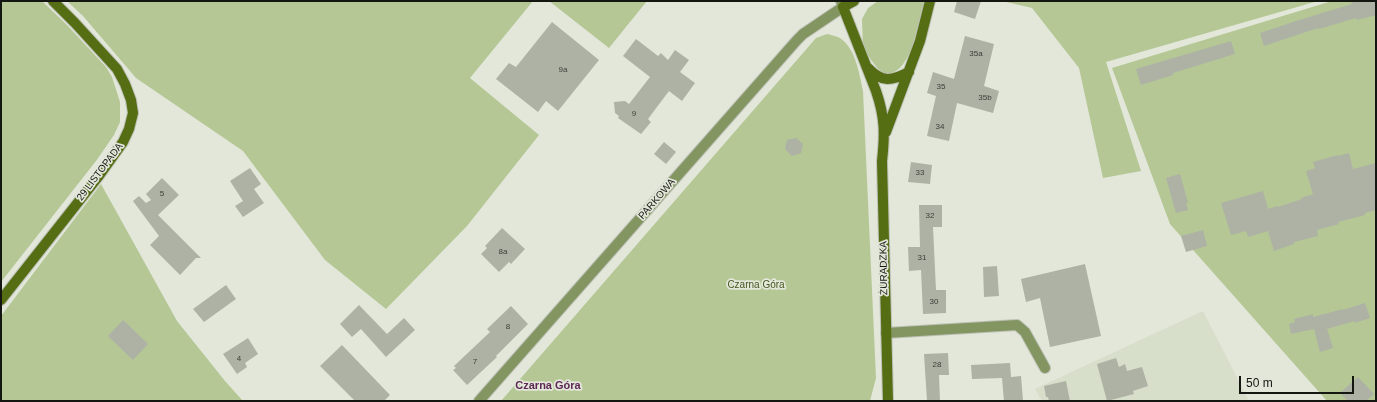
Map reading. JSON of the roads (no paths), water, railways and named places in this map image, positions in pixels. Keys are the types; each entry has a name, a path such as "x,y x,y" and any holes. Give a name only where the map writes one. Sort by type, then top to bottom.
{"street":[{"name":"29 LISTOPADA","path":"1,300 98,177 123,142 129,129 133,113 131,100 117,69 53,1"},
{"path":"854,1 842,4 881,104 885,136"},
{"path":"885,136 920,41 929,3"},
{"name":"PARKOWA","path":"480,401 797,40 842,4"},
{"path":"867,66 873,73 886,80 898,78 909,72"},
{"name":"ŻURADZKA","path":"885,136 882,161 888,401"},
{"path":"886,333 1017,325 1025,332 1045,368"}],"district":[{"name":"Czarna Góra","path":"548,386"}]}
